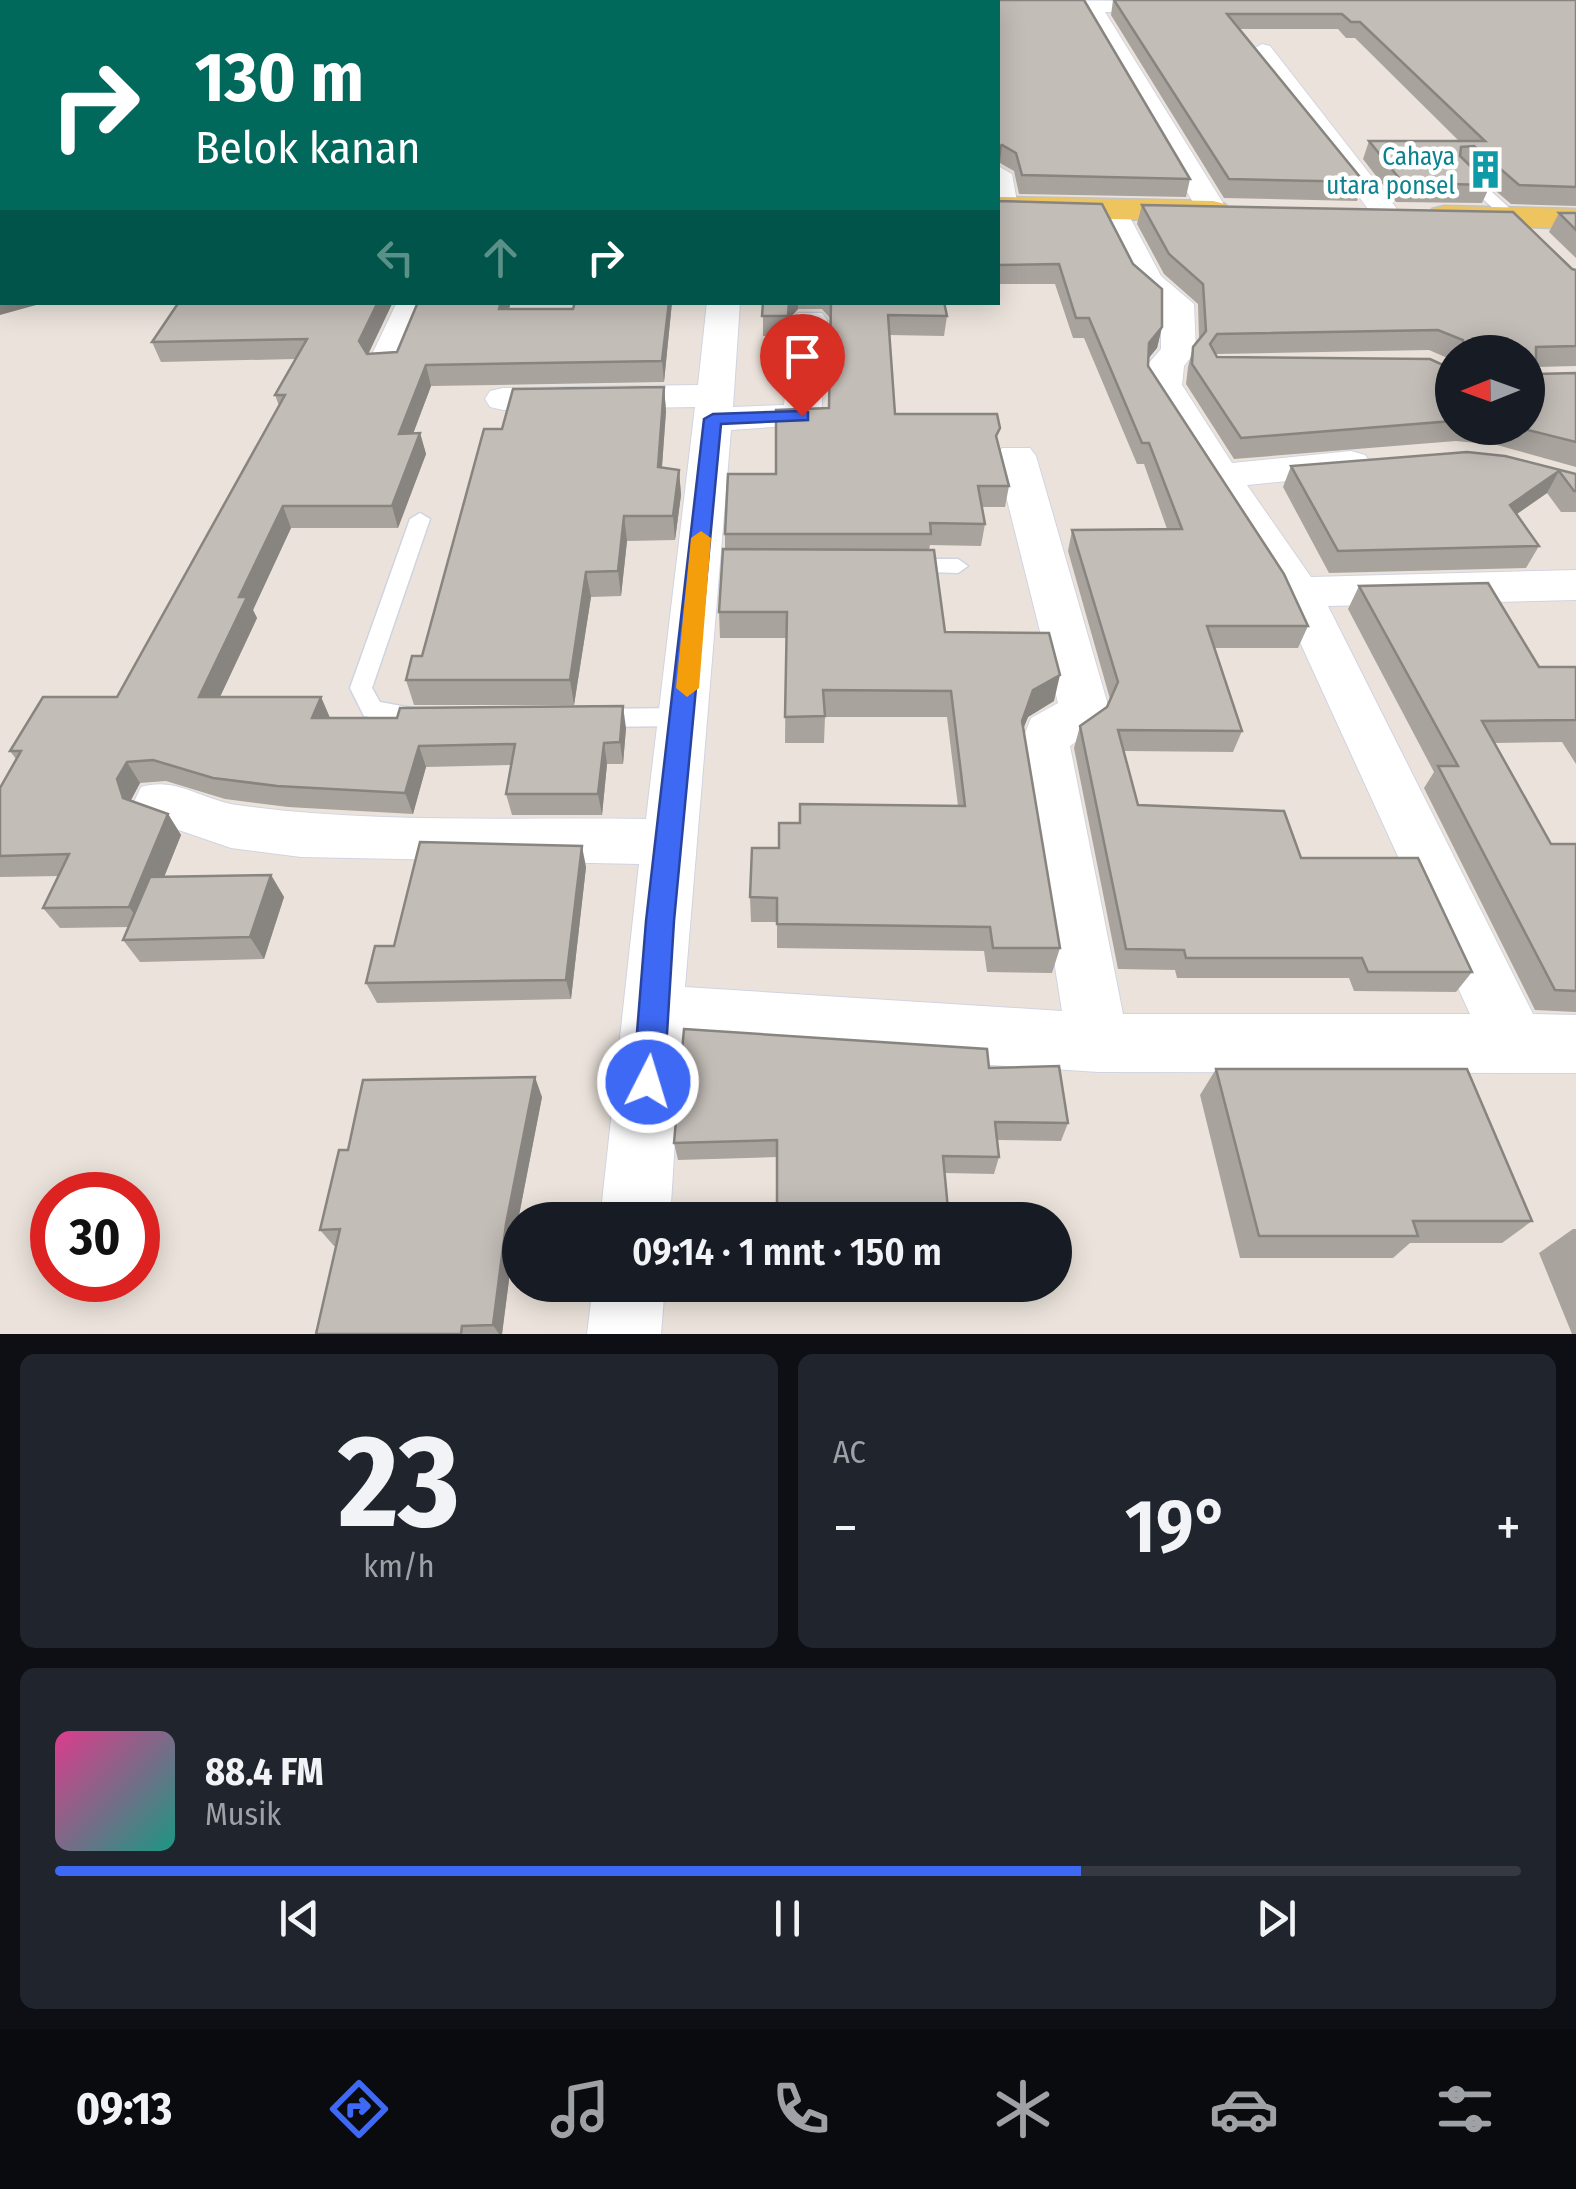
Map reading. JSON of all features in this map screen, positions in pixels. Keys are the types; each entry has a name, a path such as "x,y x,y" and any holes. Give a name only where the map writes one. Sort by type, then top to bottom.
{"main road":[{"path":"1000,196 1111,210 1252,212"},
{"path":"1348,214 1576,219"}],"street":[{"path":"1089,3 1213,211"},
{"path":"1000,4 1202,6"},
{"path":"1262,51 1387,215"},
{"path":"1111,210 1148,282 1177,304 1179,351 1166,364 1164,384 1220,476 1299,592 1514,1042"},
{"path":"1511,218 1550,254"},
{"path":"386,363 413,305"},
{"path":"637,1202 670,842 707,566 714,407 724,305"},
{"path":"503,399 714,407 802,416 810,320"},
{"path":"1016,456 1083,705 1080,714 1049,731 1046,746 1098,1043"},
{"path":"1220,476 1385,461"},
{"path":"1299,592 1576,584"},
{"path":"160,802 231,826 301,835 670,842"},
{"path":"655,1014 1098,1043 1576,1044"},
{"path":"624,1334 627,1302"}],"lane":[{"path":"1460,170 1511,218"},
{"path":"420,519 361,688 365,704 382,714 454,718"},
{"path":"883,566 958,566"},
{"path":"569,718 684,717"}],"building":[{"path":"1000,0 1084,0 1190,179 1022,175 1016,153 1002,145"},
{"path":"1114,0 1576,0 1576,187 1519,185 1474,146 1461,147 1460,156 1490,185 1403,183 1369,141 1485,141 1360,22 1351,22 1342,14 1227,14 1364,182 1229,179"},
{"path":"1000,201 1102,204 1133,264 1162,289 1162,327 1149,343 1148,366 1284,574 1308,626 1207,626 1242,731 1118,730 1138,805 1284,811 1301,858 1418,858 1472,972 1368,972 1362,958 1186,958 1184,950 1126,949 1080,726 1107,707 1118,682 1072,530 1182,529 1149,443 1142,443 1089,318 1076,318 1059,264 1000,265"},
{"path":"1142,205 1513,212 1576,270 1576,346 1545,347 1545,335 1450,335 1438,330 1217,334 1210,344 1217,357 1435,361 1435,422 1241,438 1192,364 1193,347 1206,331 1203,284 1169,254"},
{"path":"1559,213 1576,213 1576,230"},
{"path":"177,305 377,305 359,341 367,354 397,352 417,305 573,309 574,305 669,305 662,361 426,365 399,434 420,433 392,506 283,506 239,597 247,597 199,697 321,697 312,718 397,718 400,708 623,706 620,742 604,743 598,794 506,794 515,744 419,746 405,793 277,786 213,778 153,760 127,762 117,779 123,798 168,814 129,907 43,908 69,854 0,856 0,788 21,751 10,751 43,697 117,697 285,395 275,395 307,339 152,342"},
{"path":"763,305 789,305 788,316 762,316"},
{"path":"831,305 945,305 947,316 888,315 895,414 997,414 1000,428 996,436 1009,486 978,486 985,524 930,523 931,534 725,534 728,474 776,474 776,410 829,408"},
{"path":"1576,373 1576,442 1545,434 1545,374"},
{"path":"664,387 658,467 679,470 673,516 624,516 618,571 586,572 570,680 406,680 412,656 422,656 484,429 502,429 513,389"},
{"path":"1467,452 1505,456 1576,474 1576,491 1559,471 1510,505 1539,546 1338,551 1291,466"},
{"path":"723,549 934,550 945,632 1049,633 1060,675 1033,690 1022,721 1060,948 993,948 990,927 777,924 777,898 750,897 752,848 779,848 779,823 800,823 800,804 965,806 951,691 823,690 825,716 785,717 787,612 719,612"},
{"path":"1488,583 1539,667 1576,667 1576,720 1482,721 1551,844 1576,844 1576,991 1555,990 1438,766 1458,766 1359,586"},
{"path":"420,842 582,846 566,980 366,983 375,946 394,946"},
{"path":"271,875 250,937 123,940 150,877"},
{"path":"684,1029 987,1049 989,1068 1059,1066 1068,1123 995,1122 999,1157 943,1156 947,1202 777,1202 777,1140 674,1143"},
{"path":"1216,1069 1467,1069 1532,1221 1413,1221 1418,1236 1259,1236"},
{"path":"535,1077 510,1202 502,1202 502,1255 493,1325 462,1326 461,1334 316,1334 340,1229 320,1230 339,1150 348,1150 363,1080"}],"slow traffic":[{"path":"687,688 701,538"}],"place":[{"name":"Cahaya utara ponsel","path":"1485,170"}],"route":[{"path":"648,1082 660,921 713,419 802,416"}]}
